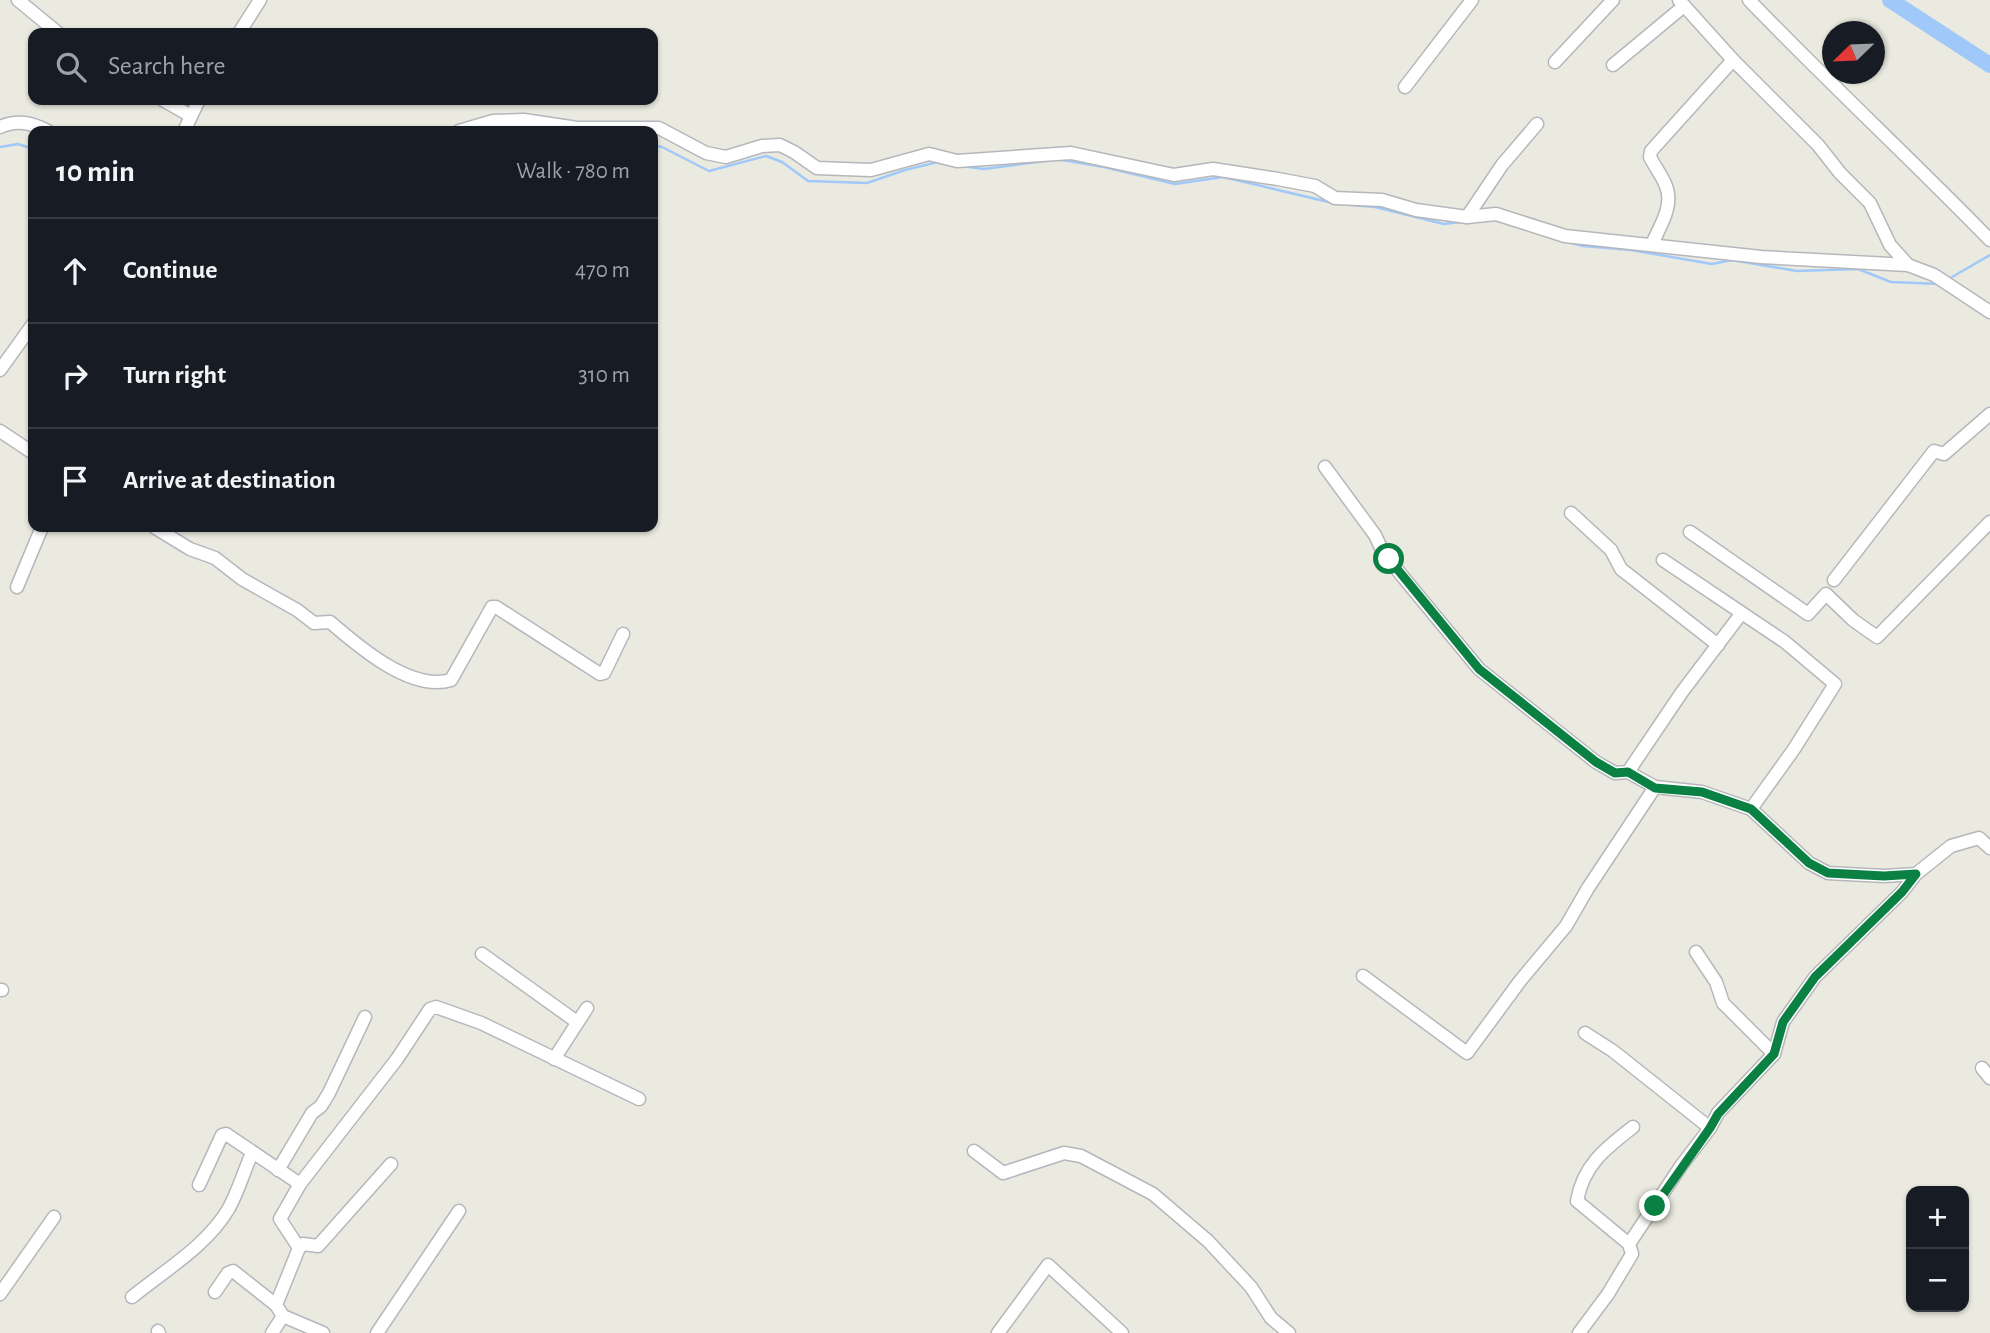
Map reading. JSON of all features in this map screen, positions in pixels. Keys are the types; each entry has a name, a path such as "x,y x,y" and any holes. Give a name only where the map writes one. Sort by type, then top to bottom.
{"street":[{"path":"18,0 52,28"},
{"path":"242,28 260,0"},
{"path":"1405,87 1472,0"},
{"path":"1555,62 1613,0"},
{"path":"1749,0 1814,68 1890,138 1990,240"},
{"path":"1613,65 1682,3 1733,60 1818,145 1870,204 1890,245 1908,265"},
{"path":"1652,244 1668,210 1669,200 1667,188 1650,157 1651,151 1733,60"},
{"path":"172,105 191,116"},
{"path":"186,126 196,105"},
{"path":"476,126 493,121 524,120 564,126"},
{"path":"0,127 23,122 38,126"},
{"path":"1467,217 1502,165 1537,124"},
{"path":"658,128 706,153 726,157 762,146 780,145 817,168 871,170 929,154 957,161 1071,153 1174,175 1213,169 1278,179 1315,186 1335,198 1382,200 1416,210 1467,217 1496,214 1565,236 1761,257 1908,265 1934,275 1990,312"},
{"path":"0,370 28,331"},
{"path":"1834,580 1934,451 1944,454 1990,414"},
{"path":"0,431 28,450"},
{"path":"1325,467 1403,578 1479,669 1596,762 1615,773 1628,772 1655,788 1702,792 1751,809 1809,863 1828,873 1884,876 1916,874"},
{"path":"1571,513 1611,550 1621,569 1718,645"},
{"path":"1690,531 1808,614 1826,594 1853,620 1877,637 1990,522"},
{"path":"17,587 40,532"},
{"path":"162,532 190,549 215,558 242,579 297,610 314,623 330,622 400,674 424,681 451,680 492,607 496,607 600,674 604,673 623,634"},
{"path":"1663,560 1741,614 1754,620 1835,684 1794,749 1751,809"},
{"path":"1628,772 1682,692 1741,614"},
{"path":"1363,976 1467,1053 1520,981 1566,926 1588,888 1655,788"},
{"path":"1629,1244 1718,1114 1774,1054 1783,1022 1815,977 1902,892 1916,874 1951,846 1979,838 1990,848"},
{"path":"1696,951 1716,982 1723,1003 1774,1054"},
{"path":"482,954 577,1022"},
{"path":"299,1248 280,1219 300,1184 433,1008 481,1023 639,1099"},
{"path":"554,1059 587,1008"},
{"path":"278,1170 312,1113 321,1106 329,1093 365,1017"},
{"path":"1585,1033 1613,1051 1710,1128"},
{"path":"1579,1333 1608,1294 1632,1254 1629,1244 1577,1201 1579,1188 1600,1153 1633,1127"},
{"path":"199,1185 224,1134 300,1184"},
{"path":"974,1151 1003,1173 1064,1153 1082,1156 1153,1194 1208,1241 1251,1287 1272,1318 1289,1333"},
{"path":"132,1297 194,1248 215,1226 229,1208 252,1153"},
{"path":"272,1333 299,1248 303,1244 318,1246 391,1164"},
{"path":"377,1333 458,1211"},
{"path":"0,1294 54,1217"},
{"path":"998,1333 1048,1265 1122,1333"},
{"path":"215,1292 233,1271 280,1310 323,1333"}],"waterway":[{"path":"1890,0 1990,65"},
{"path":"0,147 18,144 28,147"},
{"path":"658,146 709,171 766,156 782,162 808,181 867,183 938,162"},
{"path":"1062,160 1175,184 1223,177 1333,203"},
{"path":"962,166 984,169 1045,161"},
{"path":"1339,204 1375,207 1444,224 1460,222"},
{"path":"1571,243 1712,264 1732,260 1797,271 1858,269 1891,282 1940,284"},
{"path":"1952,277 1990,255"}],"route":[{"path":"1389,559 1479,669 1596,762 1615,773 1628,772 1655,788 1702,792 1751,809 1809,863 1828,873 1884,876 1916,874 1902,892 1815,977 1783,1022 1774,1054 1718,1114 1655,1206"}]}
